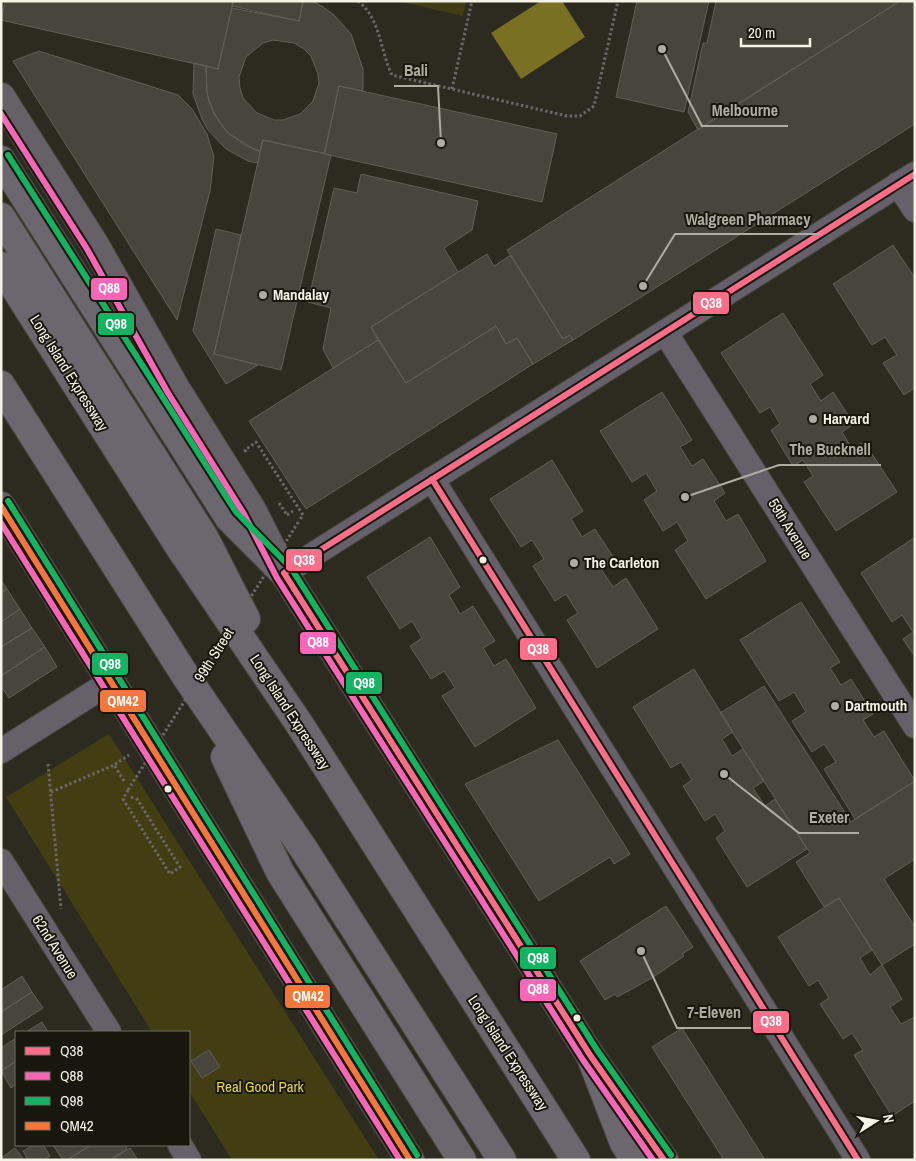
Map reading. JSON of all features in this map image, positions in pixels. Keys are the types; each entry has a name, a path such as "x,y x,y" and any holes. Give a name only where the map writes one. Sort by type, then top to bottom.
{"highway":[{"path":"1,160 229,518 284,573"},
{"path":"1,217 204,537 300,725"},
{"name":"Long Island Expressway","path":"1,266 180,548 300,725 576,1160"},
{"path":"1,384 185,675 305,851 502,1160"},
{"path":"185,675 280,872 462,1160"},
{"path":"590,1055 624,1143 635,1160"}],"main road":[{"path":"1,97 96,245 176,388 252,510 284,573 590,1055 664,1160"},
{"path":"1,506 410,1160"}],"street":[{"path":"284,573 907,179 915,210"},
{"name":"59th Avenue","path":"665,332 915,726"},
{"path":"432,479 858,1160"},
{"path":"1,751 112,681"},
{"name":"62nd Avenue","path":"1,861 108,1031"},
{"path":"181,1146 190,1160"}],"path":[{"path":"358,1 373,20 382,41 386,62 392,75 567,116 580,116 594,106 618,1"},
{"path":"452,89 472,1"},
{"name":"99th Street","path":"130,798 135,796 180,867 170,874 123,799 303,516 256,442 245,450 250,458"},
{"path":"276,499 287,515 293,511"},
{"path":"51,792 114,765 133,753"},
{"path":"48,764 61,909"},
{"path":"114,765 124,781"}],"green space":[{"path":"398,1 466,1 463,16"},
{"name":"Real Good Park","path":"109,734 379,1160 232,1160 190,1093 190,1031 151,1031 6,797"}],"shaded area":[{"path":"541,1 562,1 585,37 521,79 491,33"}],"building":[{"path":"5,1 233,2 218,69 1,20"},
{"path":"233,1 303,1 299,21 232,6"},
{"path":"303,1 312,1 334,15 351,34 363,69 363,91 339,86 325,152 322,153 263,140 260,151 255,150 228,133 214,114 207,93 206,66 218,69 232,8 299,21","holes":["273,40 294,43 311,56 318,74 319,83 313,101 300,114 283,120 274,120 257,113 243,98 239,77 246,57 263,43"]},
{"path":"637,1 709,1 684,112 616,97"},
{"path":"716,1 900,1 698,130 688,112 703,43 707,43"},
{"path":"900,1 915,1 915,124 573,340 570,335 563,339 507,250"},
{"path":"39,51 178,95 192,109 207,134 214,157 210,191 177,320 13,61"},
{"path":"194,63 206,66 207,93 210,105 220,123 228,133 245,145 260,151 258,163 248,161 226,149 208,130 193,94"},
{"path":"339,86 557,134 542,202 324,154"},
{"name":"Mandalay","path":"263,140 331,155 281,370 214,354"},
{"path":"361,174 478,201 472,230 444,248 458,272 371,327 378,340 333,368 323,349 331,308 308,302 334,188 357,193"},
{"path":"216,229 241,235 214,354 258,365 226,384 193,331"},
{"path":"893,245 915,278 915,388 904,395 883,363 897,355 885,337 872,345 833,284"},
{"path":"487,254 494,266 511,255 563,339 570,335 573,340 533,364 517,338 506,344 496,326 406,383 371,327"},
{"name":"Harvard","path":"783,313 823,375 810,384 821,401 833,392 854,424 842,432 852,449 864,442 897,492 836,531 804,482 813,476 803,460 793,466 771,430 780,424 770,407 760,413 721,353"},
{"path":"496,326 506,344 517,338 533,364 306,509 249,421 378,340 406,383"},
{"path":"662,392 692,440 680,447 692,466 703,459 725,493 714,501 726,521 738,514 766,561 706,599 675,550 688,541 677,522 663,531 644,500 657,491 646,473 632,482 600,431"},
{"name":"The Carleton","path":"552,460 583,511 571,519 582,537 595,529 615,560 601,569 613,587 626,578 658,629 597,668 567,620 578,613 566,594 555,601 533,566 544,559 532,540 521,547 490,499"},
{"path":"430,537 460,587 449,595 460,614 473,606 495,641 483,648 494,666 506,659 536,708 475,747 442,696 455,688 444,671 431,679 410,646 422,638 412,621 400,629 367,577"},
{"path":"914,538 915,657 903,639 913,632 902,615 892,622 861,573"},
{"path":"1,580 7,589 1,593"},
{"path":"7,589 20,609 1,622 1,593"},
{"name":"Dartmouth","path":"801,602 840,662 830,668 841,685 851,679 873,714 863,720 874,737 884,731 915,781 855,819 824,769 836,762 824,744 812,752 792,721 806,712 794,692 779,701 740,640"},
{"path":"20,609 32,628 1,647 1,622"},
{"path":"32,628 45,647 1,676 1,647"},
{"path":"45,647 57,667 9,698 1,686 1,676"},
{"path":"694,669 733,732 722,739 732,756 743,749 764,781 753,788 765,806 775,799 807,849 747,887 716,838 725,831 715,814 705,821 683,786 692,780 681,762 671,768 633,707"},
{"path":"764,686 851,822 915,781 915,859 884,879 915,927 915,944 882,965 839,898 824,907 796,862 810,853 720,713"},
{"path":"558,740 630,854 614,864 610,857 539,901 465,784"},
{"path":"839,898 872,950 860,958 870,975 882,965 902,999 890,1007 901,1024 915,1017 915,1101 892,1116 854,1055 863,1050 852,1033 843,1039 820,1004 829,998 818,980 809,986 778,937"},
{"path":"666,906 693,947 682,954 684,956 652,978 617,997 615,994 605,1000 580,961"},
{"path":"22,976 32,992 1,1012 1,990"},
{"path":"32,992 43,1008 1,1035 1,1012"},
{"path":"42,1022 47,1031 28,1031"},
{"path":"682,1028 765,1160 724,1160 652,1047"},
{"path":"15,1039 15,1062 1,1071 1,1048"},
{"path":"209,1050 220,1067 202,1078 191,1061"},
{"path":"15,1062 15,1085 11,1088 1,1071"},
{"path":"32,1146 44,1146 50,1156 44,1160 28,1160 23,1151"},
{"path":"54,1146 89,1146 67,1160 63,1160"},
{"path":"89,1146 126,1146 127,1149 110,1160 67,1160"},
{"path":"15,1148 24,1160 1,1160 1,1158"},
{"path":"130,1148 138,1160 111,1160"}],"transit line":[{"name":"Q88","path":"1,114 87,249 168,393 244,514 277,578 583,1060 653,1160"},
{"name":"Q98","path":"8,155 236,512 291,568 597,1050 671,1155"},
{"name":"Q38","path":"664,1160 590,1055 284,573 915,174"},
{"name":"Q38","path":"432,479 858,1160"},
{"name":"Q98","path":"8,501 417,1155"},
{"name":"QM42","path":"1,506 410,1160"},
{"name":"Q88","path":"1,523 400,1160"}],"place":[{"name":"Melbourne","path":"662,49"},
{"name":"Bali","path":"441,143"},
{"name":"Walgreen Pharmacy","path":"643,286"},
{"name":"Mandalay","path":"263,295"},
{"name":"Harvard","path":"813,419"},
{"name":"The Bucknell","path":"685,497"},
{"name":"The Carleton","path":"574,563"},
{"name":"Dartmouth","path":"835,706"},
{"name":"Exeter","path":"724,774"},
{"name":"7-Eleven","path":"641,951"}]}
